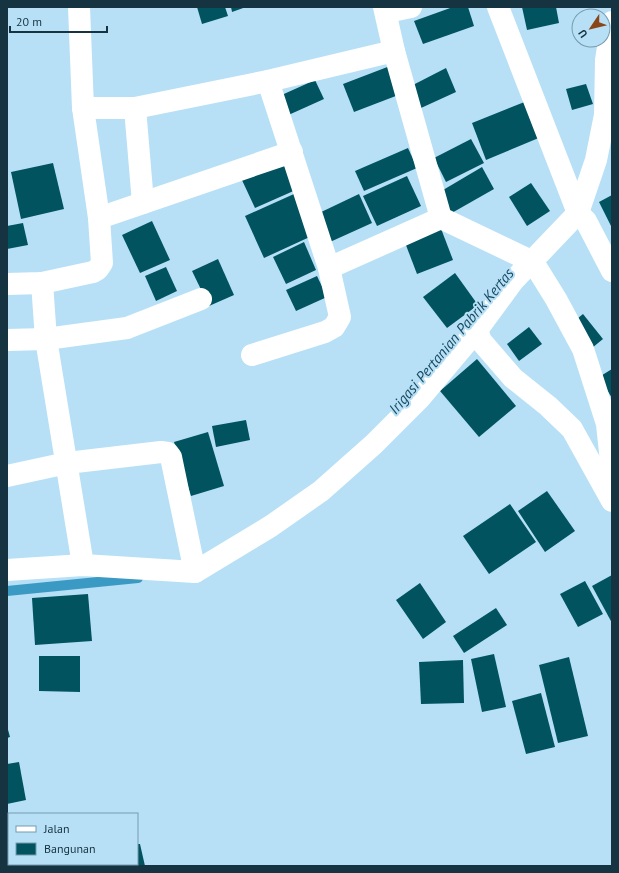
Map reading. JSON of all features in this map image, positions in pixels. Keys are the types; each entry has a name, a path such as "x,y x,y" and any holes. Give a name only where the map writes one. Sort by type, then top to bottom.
{"street":[{"path":"7,284 42,282 98,269 102,263 99,218 83,108 79,7"},
{"path":"411,7 386,10 394,51 441,218 533,262 552,291 584,349 607,424 612,471"},
{"path":"498,7 582,217 612,271"},
{"path":"7,570 83,565 195,572 271,526 321,491 374,444 420,398 478,335 513,281 582,217 605,116 606,60 612,22"},
{"path":"83,108 135,108 268,82 394,51"},
{"path":"252,354 334,327 340,317 329,268 268,82"},
{"path":"135,108 143,203"},
{"path":"99,218 292,152"},
{"path":"329,268 441,218"},
{"path":"42,282 46,339 83,565"},
{"path":"7,340 46,339 126,328 201,299"},
{"path":"478,335 513,378 548,406 572,429 612,501"},
{"path":"7,476 66,463 161,452 168,453 171,457 195,572"}],"building":[{"path":"197,7 225,7 228,16 202,24"},
{"path":"231,7 246,7 232,12"},
{"path":"453,7 468,7 474,26 423,44 414,21"},
{"path":"522,7 556,7 559,23 527,30"},
{"path":"390,66 401,94 354,112 343,84"},
{"path":"446,68 456,92 421,108 411,86"},
{"path":"315,80 324,99 284,117 275,98"},
{"path":"586,84 593,104 572,110 566,89"},
{"path":"527,101 541,137 486,160 472,123"},
{"path":"471,139 484,163 446,182 434,158"},
{"path":"408,148 417,168 364,191 355,171"},
{"path":"284,159 298,189 255,208 241,178"},
{"path":"53,163 64,209 21,219 11,172"},
{"path":"482,167 494,189 450,214 438,193"},
{"path":"407,176 421,206 377,226 363,196"},
{"path":"531,183 550,211 527,226 509,197"},
{"path":"294,194 314,235 264,258 245,216"},
{"path":"359,194 372,223 330,242 317,214"},
{"path":"612,195 612,228 599,202"},
{"path":"152,221 170,260 140,273 122,235"},
{"path":"23,223 28,245 7,249 7,226"},
{"path":"440,226 453,260 417,274 404,240"},
{"path":"304,242 316,270 286,284 273,257"},
{"path":"218,259 234,295 209,306 192,271"},
{"path":"166,267 177,291 156,301 145,276"},
{"path":"455,273 478,305 447,328 423,297"},
{"path":"317,276 327,297 296,311 286,290"},
{"path":"583,314 603,339 592,348 572,323"},
{"path":"529,327 542,344 519,361 507,344"},
{"path":"477,359 516,406 479,437 440,391"},
{"path":"612,369 612,398 599,377"},
{"path":"246,420 250,440 216,447 212,426"},
{"path":"208,432 224,486 191,496 174,442"},
{"path":"547,491 575,531 545,552 518,511"},
{"path":"510,504 536,542 489,574 463,536"},
{"path":"612,575 612,623 592,586"},
{"path":"585,581 603,614 578,627 560,594"},
{"path":"420,583 446,622 423,639 396,600"},
{"path":"88,594 92,641 35,645 32,598"},
{"path":"496,608 507,625 464,653 453,636"},
{"path":"494,654 506,707 482,712 471,659"},
{"path":"39,656 80,656 80,692 39,691"},
{"path":"569,657 588,736 558,743 539,665"},
{"path":"463,660 464,703 421,704 419,662"},
{"path":"541,693 555,747 526,754 512,701"},
{"path":"7,726 10,737 7,738"},
{"path":"19,762 26,800 7,804 7,764"},
{"path":"138,844 140,844 145,866 59,866 138,865"}],"waterway":[{"name":"Irigasi Pertanian Pabrik Kertas","path":"7,591 138,578"}]}
